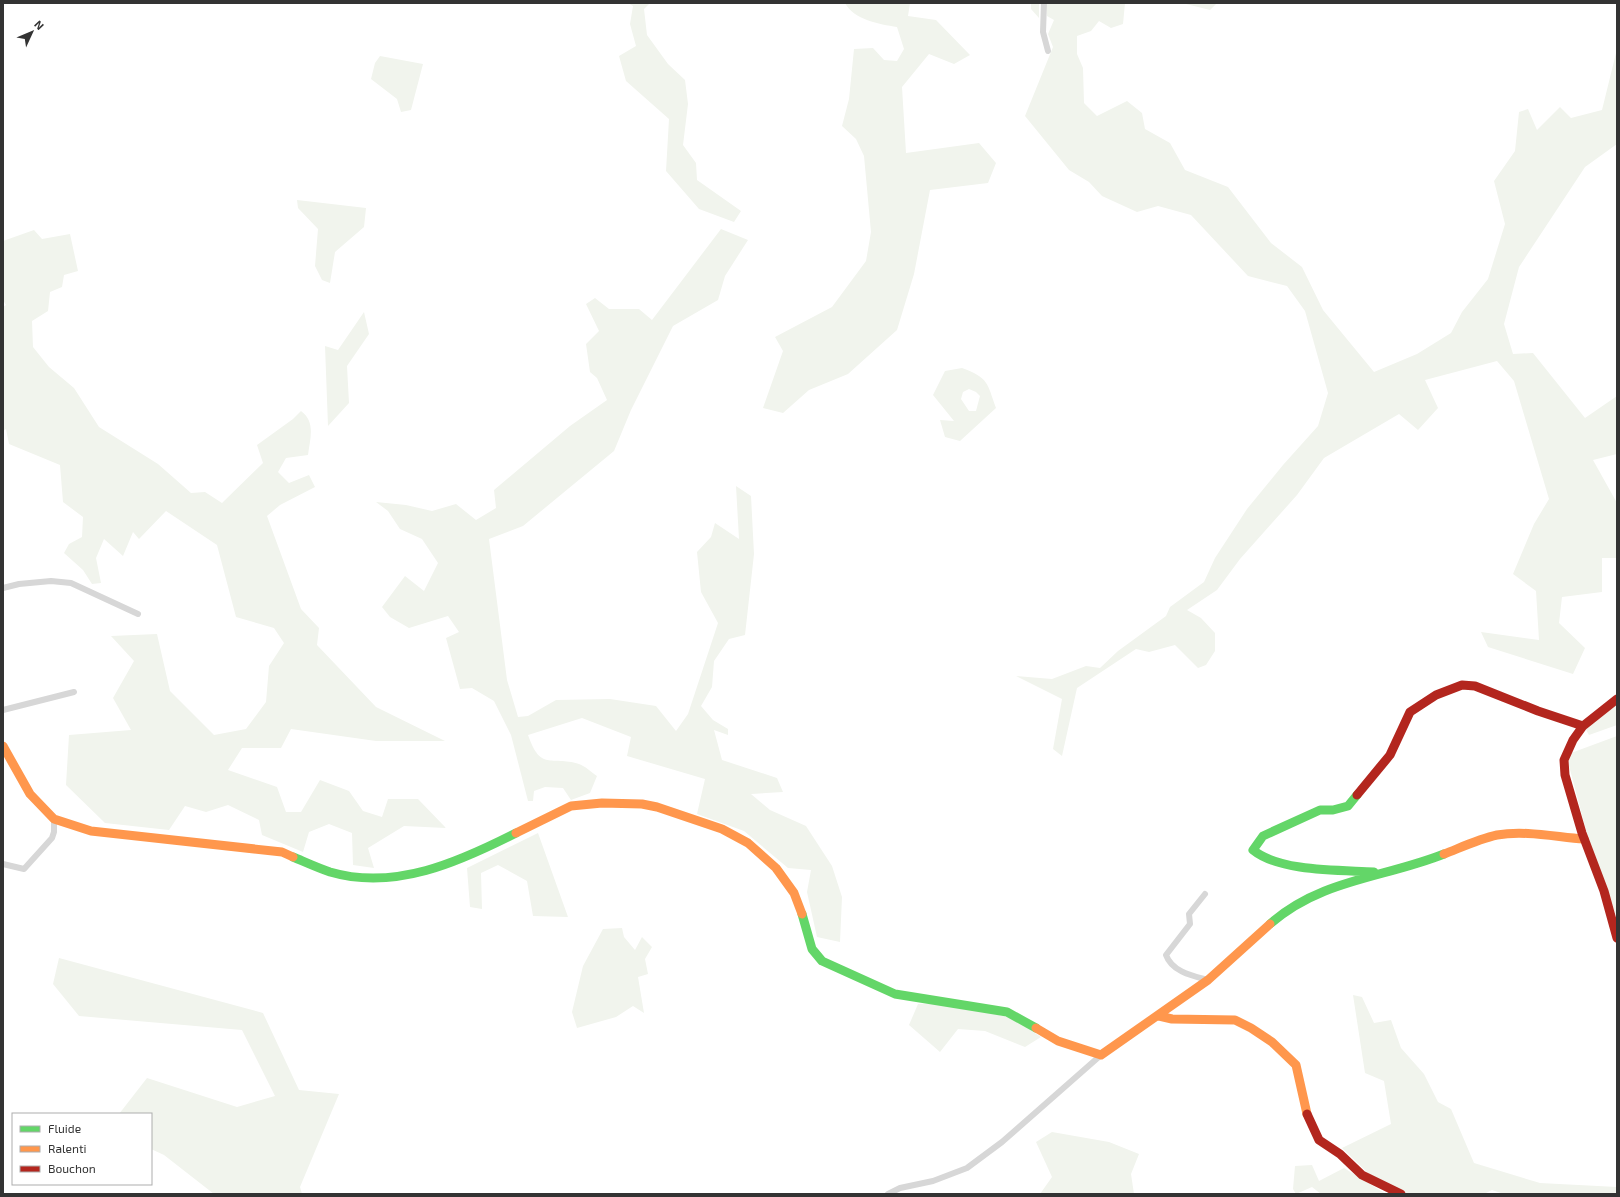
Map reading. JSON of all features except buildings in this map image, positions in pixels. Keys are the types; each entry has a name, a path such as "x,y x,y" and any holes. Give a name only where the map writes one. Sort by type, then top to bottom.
{"street":[{"path":"1044,3 1044,32 1048,52"},
{"path":"3,588 19,584 51,581 71,583 138,614"},
{"path":"1381,873 1334,871 1306,867 1261,856 1253,850 1263,836 1309,814 1320,810 1333,810 1348,806 1390,755 1410,712 1436,695 1449,689 1462,685 1475,686 1538,712 1583,726"},
{"path":"3,710 74,692"},
{"path":"1617,700 1583,726 1572,740 1564,760 1566,775 1584,840 1604,891 1617,938"},
{"path":"3,746 30,794 54,819 91,831 282,852 330,872 368,878 416,874 448,865 476,854 571,806 602,803 649,805 722,829 748,843 760,852 776,868 794,893 799,903 812,949 822,960 895,994 1007,1012 1058,1041 1101,1055"},
{"path":"3,864 24,869 52,838 54,832 54,819"},
{"path":"888,1194 900,1188 933,1181 955,1174 967,1168 1002,1142 1101,1055 1159,1016 1208,980 1274,920 1294,905 1335,885 1417,865 1469,843 1499,835 1543,835 1584,840"},
{"path":"1205,894 1189,914 1190,924 1166,955 1172,965 1179,971 1208,980"},
{"path":"1159,1016 1172,1019 1235,1020 1248,1026 1272,1042 1296,1065 1310,1122 1319,1140 1340,1154 1362,1175 1401,1194"}],"shaded area":[{"path":"628,3 650,3 644,9 647,35 668,64 685,80 688,104 683,145 696,163 697,180 741,211 734,222 699,209 666,171 669,119 626,81 619,56 636,46 630,24 633,6"},
{"path":"845,3 910,3 908,16 936,20 970,55 954,64 929,54 902,87 906,153 979,143 996,163 988,183 930,190 914,274 897,330 848,374 809,390 783,413 763,408 783,351 775,337 832,307 866,261 871,232 864,156 856,139 842,126 849,99 854,49 873,48 884,60 897,61 904,49 897,27 875,23 854,14"},
{"path":"1031,3 1039,3 1039,18 1031,9"},
{"path":"1046,3 1125,3 1123,24 1111,28 1099,21 1091,31 1077,36 1077,54 1083,68 1084,103 1097,116 1127,101 1142,113 1145,129 1170,143 1185,170 1228,187 1271,243 1302,267 1323,310 1374,372 1417,354 1451,333 1462,312 1488,279 1505,224 1494,181 1515,151 1519,112 1528,109 1537,130 1560,107 1571,118 1602,110 1617,49 1617,144 1585,167 1519,267 1504,324 1513,354 1533,353 1585,418 1617,396 1617,454 1593,460 1617,503 1617,558 1602,558 1602,592 1562,597 1559,623 1585,648 1573,674 1488,647 1481,632 1539,640 1536,591 1513,574 1534,524 1549,499 1514,381 1497,361 1425,380 1438,408 1418,430 1399,414 1324,458 1297,495 1240,559 1217,590 1187,610 1201,618 1215,633 1215,651 1206,665 1198,668 1175,645 1149,652 1136,649 1077,688 1062,756 1053,749 1062,699 1016,676 1052,679 1086,666 1100,668 1118,651 1166,616 1170,607 1204,582 1215,558 1247,509 1283,465 1318,426 1328,393 1305,311 1287,286 1248,276 1191,215 1158,206 1137,212 1102,196 1089,182 1069,170 1025,116 1053,47 1048,34 1054,20 1047,16"},
{"path":"1182,3 1217,3 1210,10"},
{"path":"380,56 423,64 411,110 401,112 397,99 371,79 375,63"},
{"path":"297,200 366,208 364,227 335,252 330,283 322,280 315,266 318,229 298,208"},
{"path":"721,229 748,240 725,276 718,300 673,326 631,410 614,451 523,526 489,539 507,680 518,717 528,716 556,700 610,699 656,706 676,731 688,714 718,623 701,592 697,552 711,537 715,523 739,539 736,486 751,496 754,554 745,635 729,639 714,661 712,687 701,706 713,720 728,729 728,735 714,730 722,760 777,778 783,792 751,794 770,810 806,826 832,866 842,897 840,942 817,937 807,892 811,870 788,868 744,831 697,814 705,779 627,756 631,737 582,718 528,735 537,754 542,758 579,764 597,776 590,793 571,800 563,788 545,787 534,791 533,801 528,801 511,735 494,701 472,688 460,689 446,638 459,632 448,616 409,628 390,617 382,607 405,576 424,591 438,563 422,539 400,529 388,511 376,502 406,505 432,511 456,504 476,520 496,508 494,490 570,426 607,400 597,378 590,372 586,344 599,331 586,304 595,298 609,309 639,309 652,320"},
{"path":"34,230 42,239 70,234 78,271 64,275 62,287 50,292 48,311 32,321 33,347 49,367 74,388 99,427 158,464 191,493 205,492 222,503 263,463 257,445 293,419 301,411 306,415 309,420 311,431 308,455 286,458 278,472 289,483 309,475 315,487 280,505 267,516 301,609 319,628 317,645 376,707 445,741 376,741 291,729 281,748 242,748 228,770 277,787 286,812 301,812 320,780 349,791 363,811 382,817 388,799 418,799 446,828 404,826 368,848 374,868 353,865 352,833 329,824 309,832 303,852 262,835 259,820 228,805 206,812 185,806 169,830 105,823 66,785 69,735 131,730 113,698 134,661 111,636 157,634 170,691 214,735 246,729 266,702 269,666 284,643 274,628 236,617 217,545 166,511 139,539 133,532 123,556 104,539 96,558 101,583 92,584 83,570 64,553 69,544 82,537 83,517 63,502 60,465 9,444 6,429 3,431 3,307 6,305 3,300 3,241"},
{"path":"364,312 369,334 347,366 349,403 328,426 325,346 338,350"},
{"path":"962,368 982,378 986,382 996,408 960,441 945,437 940,420 954,421 933,395 945,371","holes":["969,389 976,392 980,396 976,411 969,411 961,399 963,392"]},
{"path":"1617,703 1617,725 1589,735 1585,728"},
{"path":"1617,736 1617,918 1587,834 1568,762 1571,753"},
{"path":"538,833 568,917 533,916 527,881 498,865 481,873 482,909 470,907 467,868"},
{"path":"622,928 624,937 635,950 642,937 652,947 645,959 648,974 638,977 644,1013 633,1006 616,1017 577,1028 572,1012 583,966 603,929"},
{"path":"59,958 263,1013 299,1090 339,1094 300,1187 302,1194 214,1194 164,1155 152,1149 152,1113 120,1113 147,1078 237,1107 275,1096 242,1030 79,1016 53,984"},
{"path":"1353,995 1362,997 1374,1023 1391,1020 1401,1048 1424,1074 1438,1102 1451,1109 1474,1163 1540,1183 1617,1187 1617,1194 1504,1194 1492,1190 1484,1194 1408,1194 1369,1174 1342,1148 1391,1124 1384,1081 1365,1073"},
{"path":"943,1003 1012,1018 1041,1037 1025,1047 985,1031 958,1029 940,1052 909,1025 918,1004"},
{"path":"1052,1132 1109,1142 1139,1154 1131,1174 1134,1194 1040,1194 1052,1177 1036,1142"},
{"path":"1312,1165 1319,1181 1344,1168 1386,1194 1321,1194 1312,1187 1296,1194 1293,1189 1295,1166"}],"traffic: fast":[{"path":"1357,795 1348,806 1333,810 1320,810 1263,836 1253,850 1265,857 1294,866 1328,870 1374,872"},
{"path":"293,857 330,872 354,877 378,878 402,876 449,863 516,833"},
{"path":"1270,924 1290,909 1310,897 1332,888 1444,854"},
{"path":"802,914 812,949 822,961 895,994 1007,1012 1036,1028"}],"traffic: slow":[{"path":"3,746 30,794 54,819 91,831 282,852 293,857"},
{"path":"516,833 571,806 602,803 642,804 657,807 722,829 748,843 776,868 794,893 802,914"},
{"path":"1444,854 1470,843 1497,835 1518,833 1584,839"},
{"path":"1036,1028 1058,1041 1101,1055 1208,980 1270,924"},
{"path":"1159,1016 1172,1019 1235,1020 1251,1028 1272,1042 1296,1065 1307,1114"}],"traffic: jam":[{"path":"1357,795 1390,755 1410,712 1436,695 1462,685 1475,686 1538,711 1583,726"},
{"path":"1617,699 1583,726 1573,740 1564,760 1565,775 1582,833 1604,891 1617,938"},
{"path":"1307,1114 1319,1140 1340,1154 1362,1175 1401,1194"}]}
